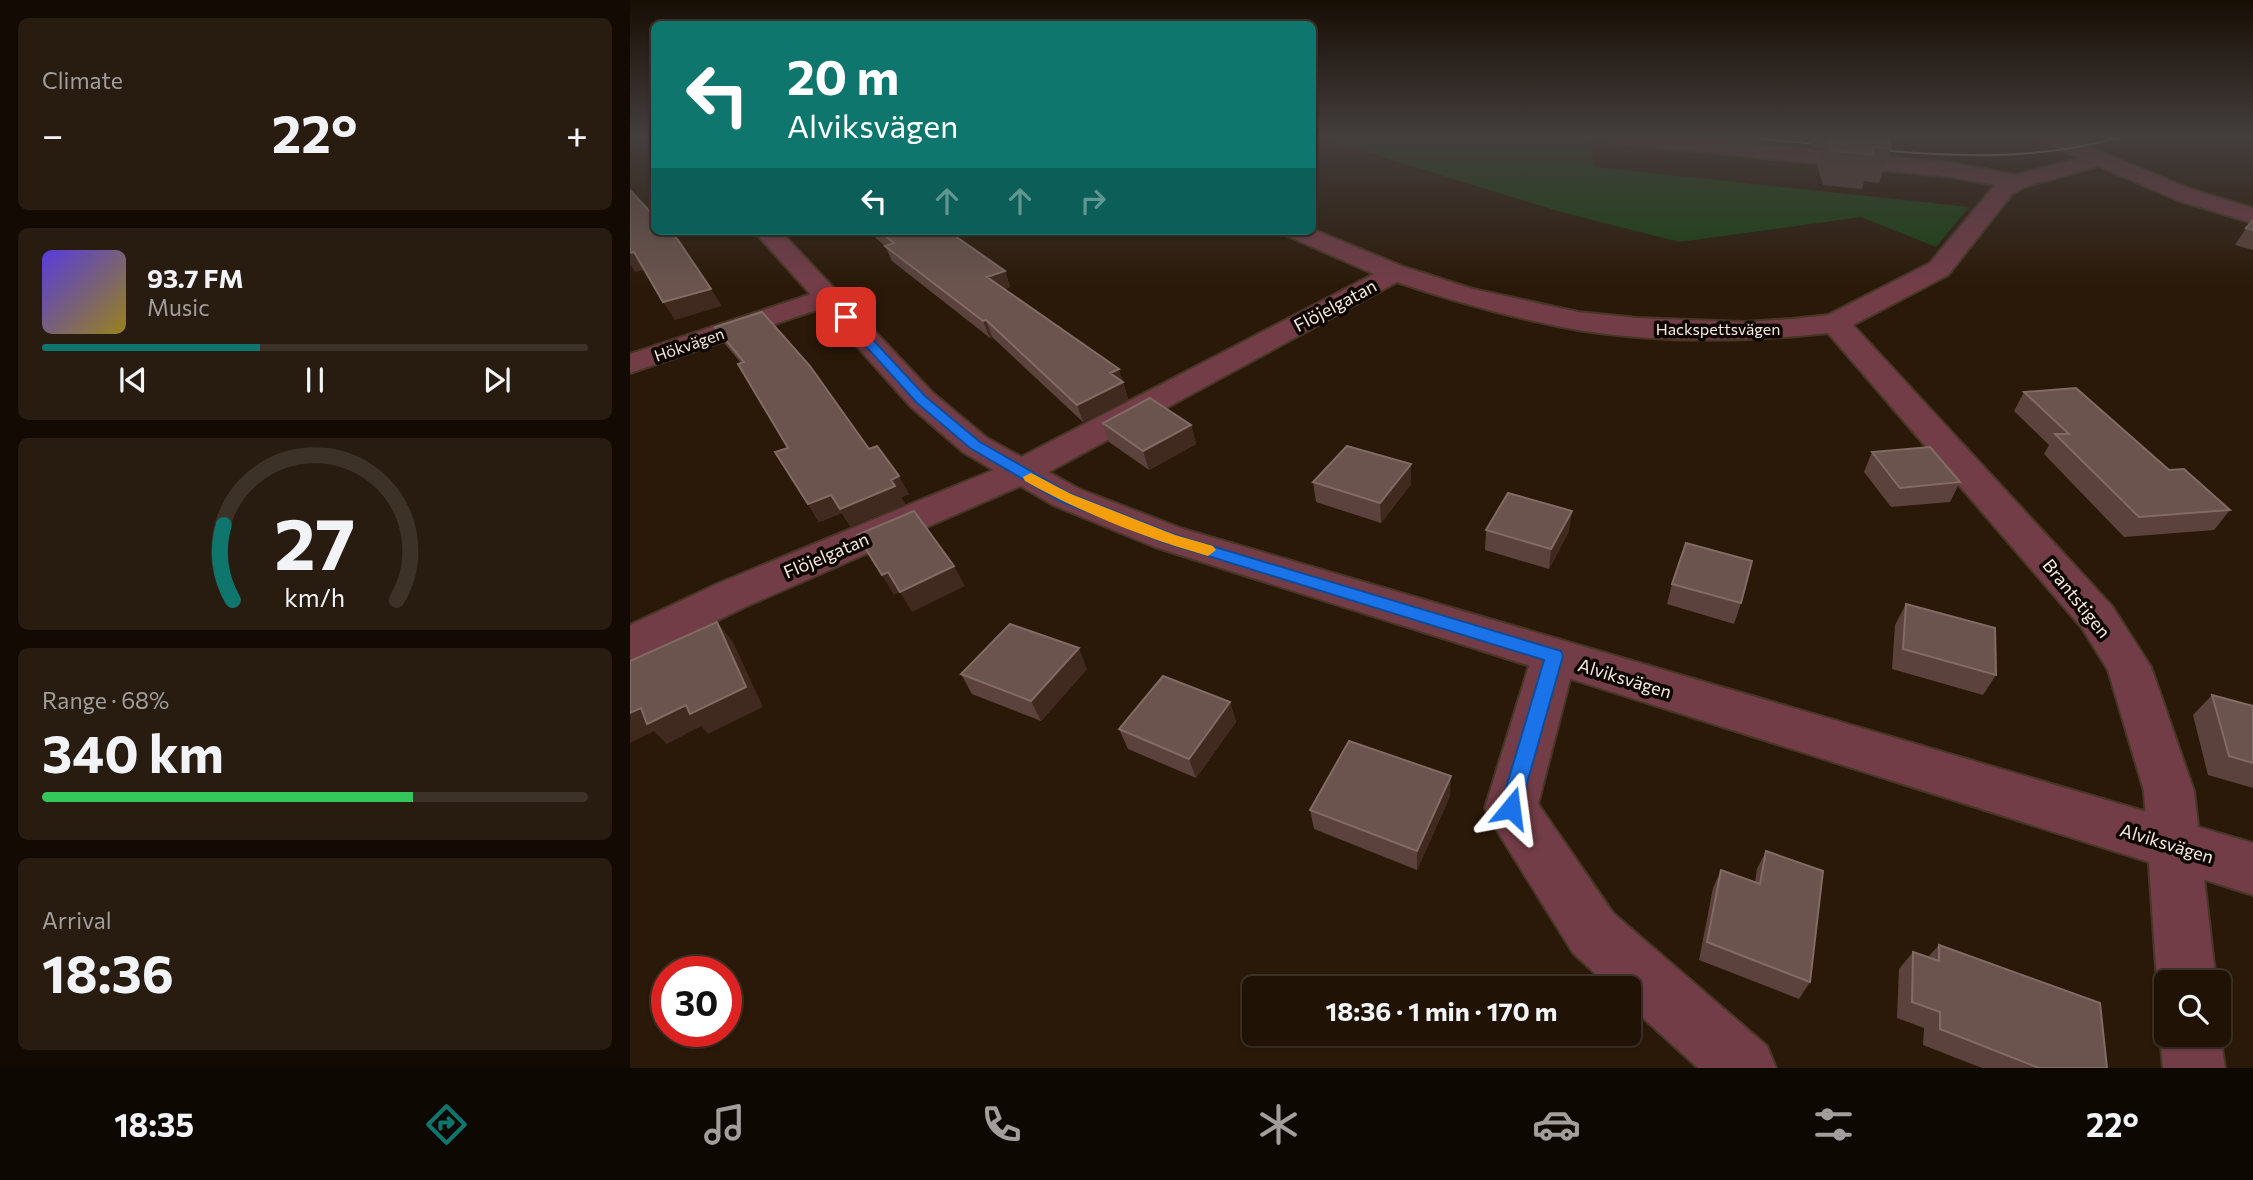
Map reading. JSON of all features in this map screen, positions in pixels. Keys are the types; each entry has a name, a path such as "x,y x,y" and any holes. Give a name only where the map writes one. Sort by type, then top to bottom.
{"street":[{"name":"Hackspettsvägen","path":"1306,235 1395,273 1466,296 1577,321 1637,327 1744,331 1835,323 1939,269 2007,187"},
{"path":"2165,187 2253,216"},
{"name":"Alviksvägen","path":"770,235 922,400 975,445 1066,497 1169,538 2253,869"},
{"name":"Flöjelgatan","path":"630,644 732,596 1021,472 1395,273"},
{"name":"Hökvägen","path":"630,364 827,297"},
{"name":"Brantstigen","path":"1835,323 2097,617 2129,667 2169,791 2187,970"},
{"path":"1554,656 1511,808 1593,933 1745,1068"},
{"path":"2192,1047 2194,1068"}],"green space":[{"path":"1479,187 1781,187 1969,207 1936,247 1861,217 1679,242 1558,211"}],"building":[{"path":"630,190 651,213 651,235 673,235 711,289 663,302 634,252 630,253"},
{"path":"2253,220 2253,230 2246,228"},
{"path":"884,235 954,235 1005,271 987,277 1119,369 1110,373 1123,382 1077,405 986,320 983,321 885,246 894,243"},
{"path":"762,312 810,366 869,449 877,446 899,476 891,480 895,486 840,509 831,495 808,504 775,452 788,448 738,364 744,362 715,327"},
{"path":"2076,388 2169,470 2184,469 2230,510 2139,517 2055,434 2069,434 2024,392"},
{"path":"1150,398 1191,425 1143,451 1103,423"},
{"path":"1347,446 1411,464 1380,503 1313,482"},
{"path":"1930,447 1960,482 1900,488 1872,452"},
{"path":"1508,493 1572,511 1551,549 1486,530"},
{"path":"914,511 954,566 900,592 888,572 882,575 857,535"},
{"path":"1686,543 1752,561 1741,603 1672,584"},
{"path":"1906,604 1995,628 1996,675 1903,649"},
{"path":"717,622 746,687 690,714 686,705 647,724 641,708 630,713 630,661"},
{"path":"1010,624 1079,648 1031,701 961,674"},
{"path":"1163,676 1230,702 1189,759 1119,729"},
{"path":"2212,695 2253,706 2253,763 2229,756"},
{"path":"1349,741 1451,776 1417,851 1310,810"},
{"path":"1766,851 1823,871 1810,982 1707,942 1721,870 1760,884"},
{"path":"1939,945 2100,1003 2107,1068 2039,1068 1940,1029 1940,1012 1912,1002 1913,952 1939,961"}],"slow traffic":[{"path":"1031,477 1066,497 1169,538 1208,550"}],"route":[{"path":"846,317 922,400 975,445 1066,497 1169,538 1554,656 1511,808"}]}
